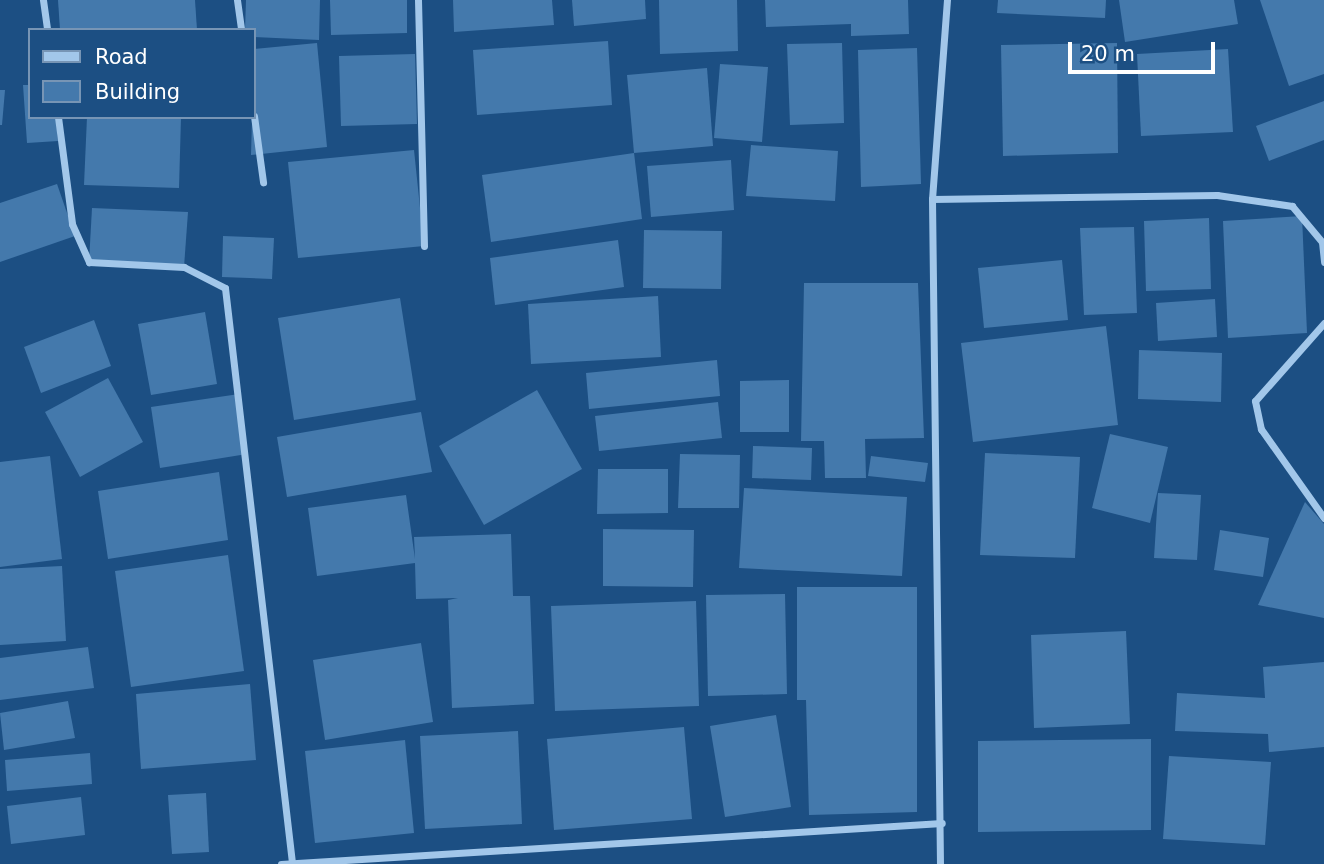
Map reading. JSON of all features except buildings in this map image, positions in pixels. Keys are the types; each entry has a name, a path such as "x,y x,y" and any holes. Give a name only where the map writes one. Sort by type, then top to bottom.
{"street":[{"path":"43,0 47,28"},
{"path":"237,0 241,28"},
{"path":"418,0 424,246"},
{"path":"940,864 942,823 932,199 947,0"},
{"path":"58,119 72,224 89,262 184,267 225,288 292,863"},
{"path":"254,119 263,182"},
{"path":"932,199 1217,195 1292,206 1322,243 1324,262"},
{"path":"1324,323 1255,401 1261,429 1324,518"},
{"path":"281,864 942,823"}]}
